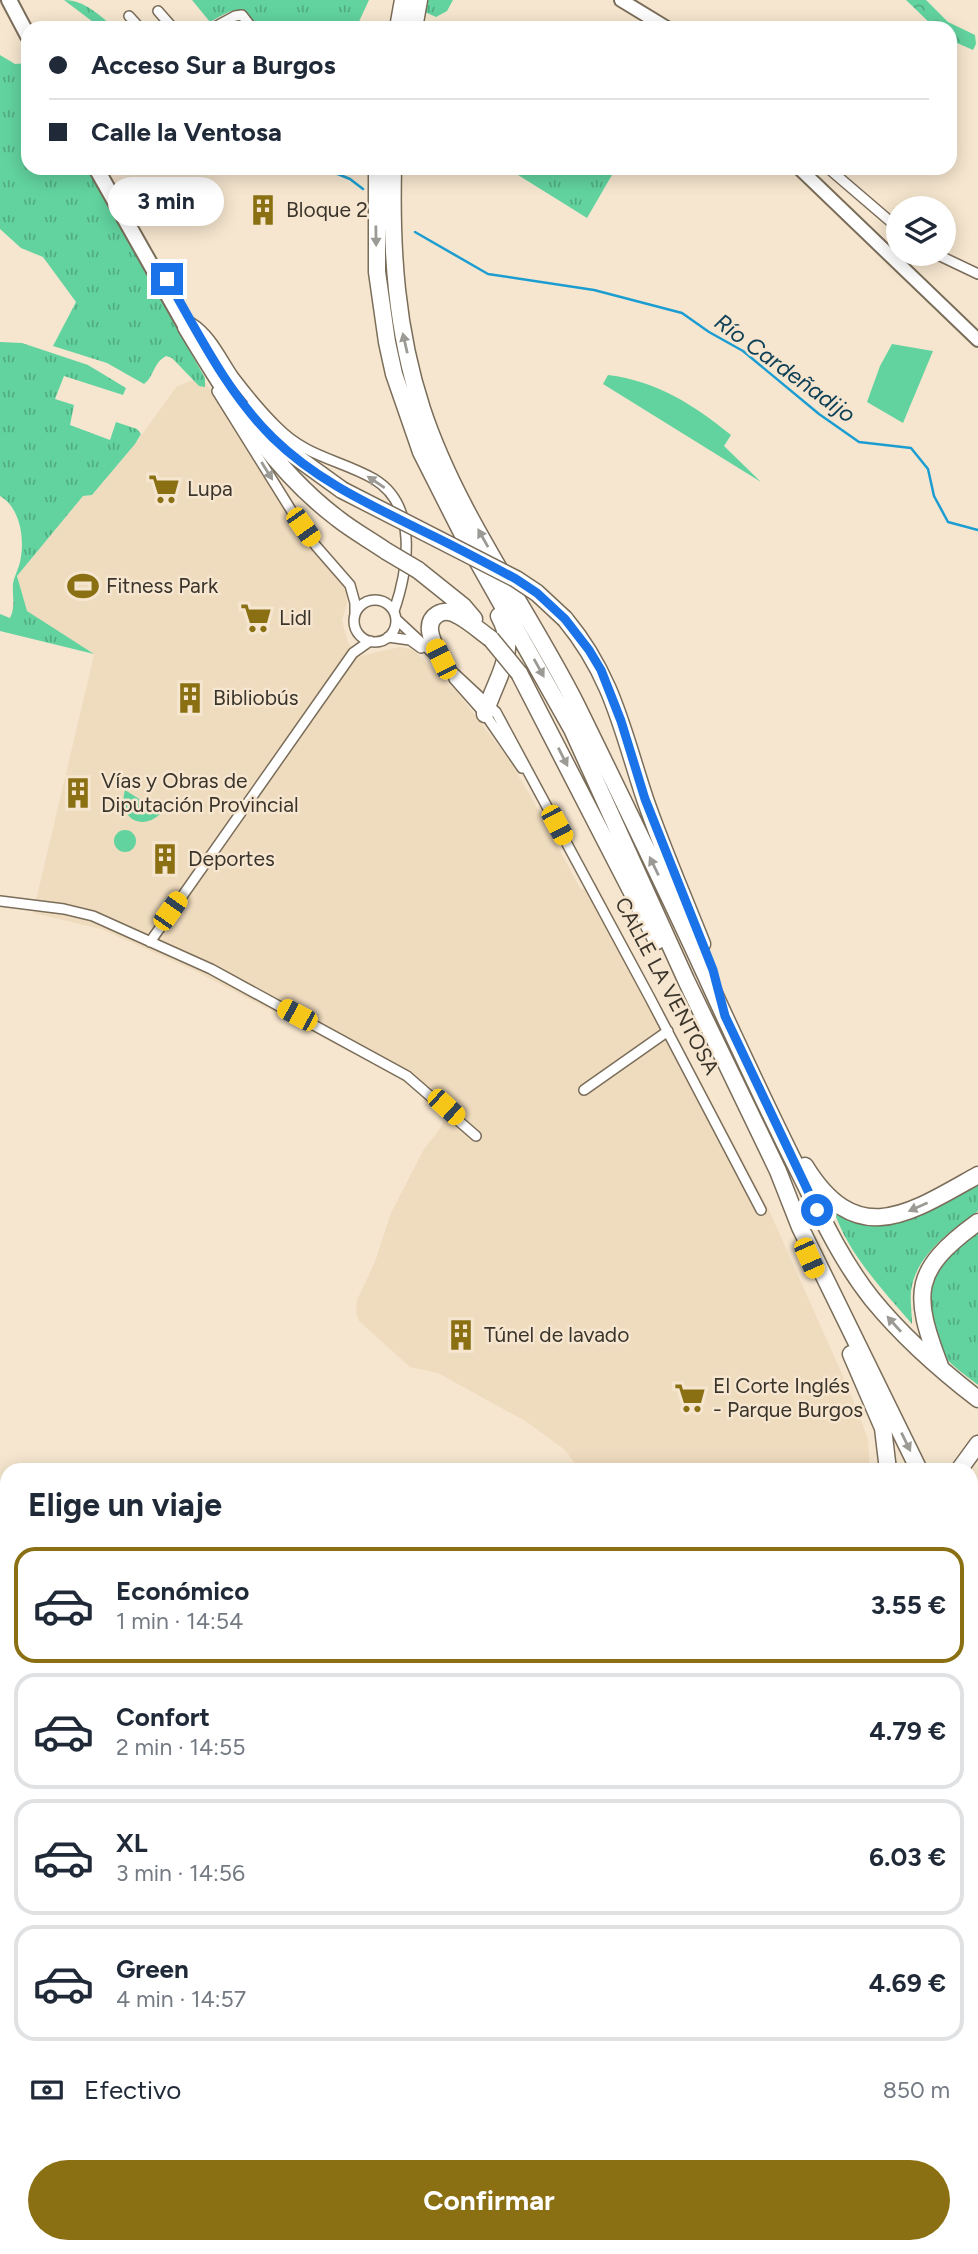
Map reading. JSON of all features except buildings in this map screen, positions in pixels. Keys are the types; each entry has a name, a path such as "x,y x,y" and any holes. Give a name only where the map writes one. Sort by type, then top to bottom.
{"highway":[{"path":"399,21 403,0"},
{"path":"415,21 419,0"},
{"path":"377,175 377,272 394,374 411,413 561,675 838,1252 870,1297 898,1329 978,1399"},
{"path":"393,175 391,223 394,279 419,467 430,492 507,630 509,647 487,709"},
{"path":"189,325 271,435 306,467 342,490 516,579 537,593 565,619 601,670 621,721 645,799 713,970 725,1016"},
{"path":"189,325 240,413 283,467 337,518 418,570 463,606 519,673 800,1227 916,1463"},
{"path":"411,413 421,452 443,498 572,729 686,980 778,1171 809,1258 883,1428 887,1463"},
{"path":"434,652 429,628 431,621 442,612 458,615 491,639"},
{"path":"784,1142 835,1203 846,1211 863,1216 882,1217 916,1209 978,1175"},
{"path":"943,1371 924,1324 922,1291 931,1267 943,1249 978,1222"},
{"path":"964,1463 978,1444"}],"main road":[{"path":"9,0 21,23"},
{"path":"621,0 656,21"},
{"path":"100,175 189,325"},
{"path":"110,175 189,325"},
{"path":"806,175 978,340"}],"street":[{"path":"158,11 167,21"},
{"path":"226,21 242,15 247,21"},
{"path":"129,16 134,21"},
{"path":"836,175 886,218"},
{"path":"956,264 978,274"},
{"path":"150,942 353,653 370,641 388,637 395,625 406,539 401,509 376,480 307,452 289,438 276,427 236,379 204,331 189,325 189,342 220,397 296,518 350,586 355,603 356,631 353,653"},
{"path":"355,615 358,609 369,601 383,601 395,615"},
{"name":"CALLE LA VENTOSA","path":"395,615 487,709 518,749 761,1210"},
{"path":"356,631 370,641"},
{"name":"CALLE LA VENTOSA","path":"388,637 410,640 434,652 487,709"},
{"path":"0,901 64,909 93,916 212,969 407,1076 476,1136"},
{"path":"584,1090 668,1031"}],"shaded area":[{"path":"196,379 206,383 292,521 313,551 346,589 347,604 342,620 348,643 360,656 400,647 411,649 418,654 457,692 507,757 581,890 595,882 768,1208 850,1392 868,1439 870,1463 575,1463 565,1450 527,1422 438,1373 410,1367 359,1321 356,1312 357,1300 375,1262 391,1213 424,1149 444,1121 437,1109 398,1077 195,971 101,929 33,913 94,655 26,611 17,576 83,496 92,495 135,444 177,386"}],"green space":[{"path":"64,0 79,3 106,21 92,21"},
{"path":"192,0 369,0 359,21 253,21 247,14 237,10 209,21"},
{"path":"398,0 453,0 447,11 436,17"},
{"path":"906,0 926,0 947,21 928,21"},
{"path":"957,26 975,35 976,44 973,50 957,43"},
{"path":"0,55 15,64 21,64 21,175 91,175 205,378 205,387 199,386 172,358 166,356 158,362 144,384 107,363 53,346 76,302 43,257 21,248 0,229"},
{"path":"518,175 612,175 587,218"},
{"path":"0,342 22,343 88,365 126,388 123,395 64,376 55,399 74,405 70,425 110,440 116,422 137,429 141,434 92,495 83,496 17,576 27,611 94,654 0,631 0,614 10,618 12,614 13,584 22,545 20,526 13,508 0,496"},
{"path":"892,344 933,351 903,423 867,402 880,366"},
{"path":"608,375 643,383 689,404 731,435 724,446 761,482 603,384"},
{"path":"125,790 144,802 166,807 151,820 135,821 125,810"},
{"path":"125,830 133,833 136,841 133,849 125,852 117,849 114,841 117,833"},
{"path":"978,1180 978,1211 936,1245 914,1278 911,1295 912,1324 857,1257 834,1211 860,1222"},
{"path":"978,1232 978,1385 942,1354 932,1322 931,1291 939,1269 946,1260"}],"waterway":[{"name":"Río Cardeñadijo","path":"340,175 363,189"},
{"name":"Río Cardeñadijo","path":"415,232 488,274 594,290 682,313 743,351 819,414 859,442 911,448 928,469 934,496 948,522 978,530"}],"place":[{"name":"Bloque 2","path":"263,210"},
{"name":"Lupa","path":"164,489"},
{"name":"Fitness Park","path":"83,586"},
{"name":"Lidl","path":"256,618"},
{"name":"Bibliobús","path":"190,698"},
{"name":"Vías y Obras de Diputación Provincial","path":"78,793"},
{"name":"Deportes","path":"165,859"},
{"name":"Túnel de lavado","path":"461,1335"},
{"name":"El Corte Inglés - Parque Burgos","path":"690,1398"}],"route":[{"path":"167,279 208,352 251,412 288,452 342,490 516,579 537,593 565,619 589,650 601,670 621,721 645,799 713,970 725,1016 817,1210"}]}
